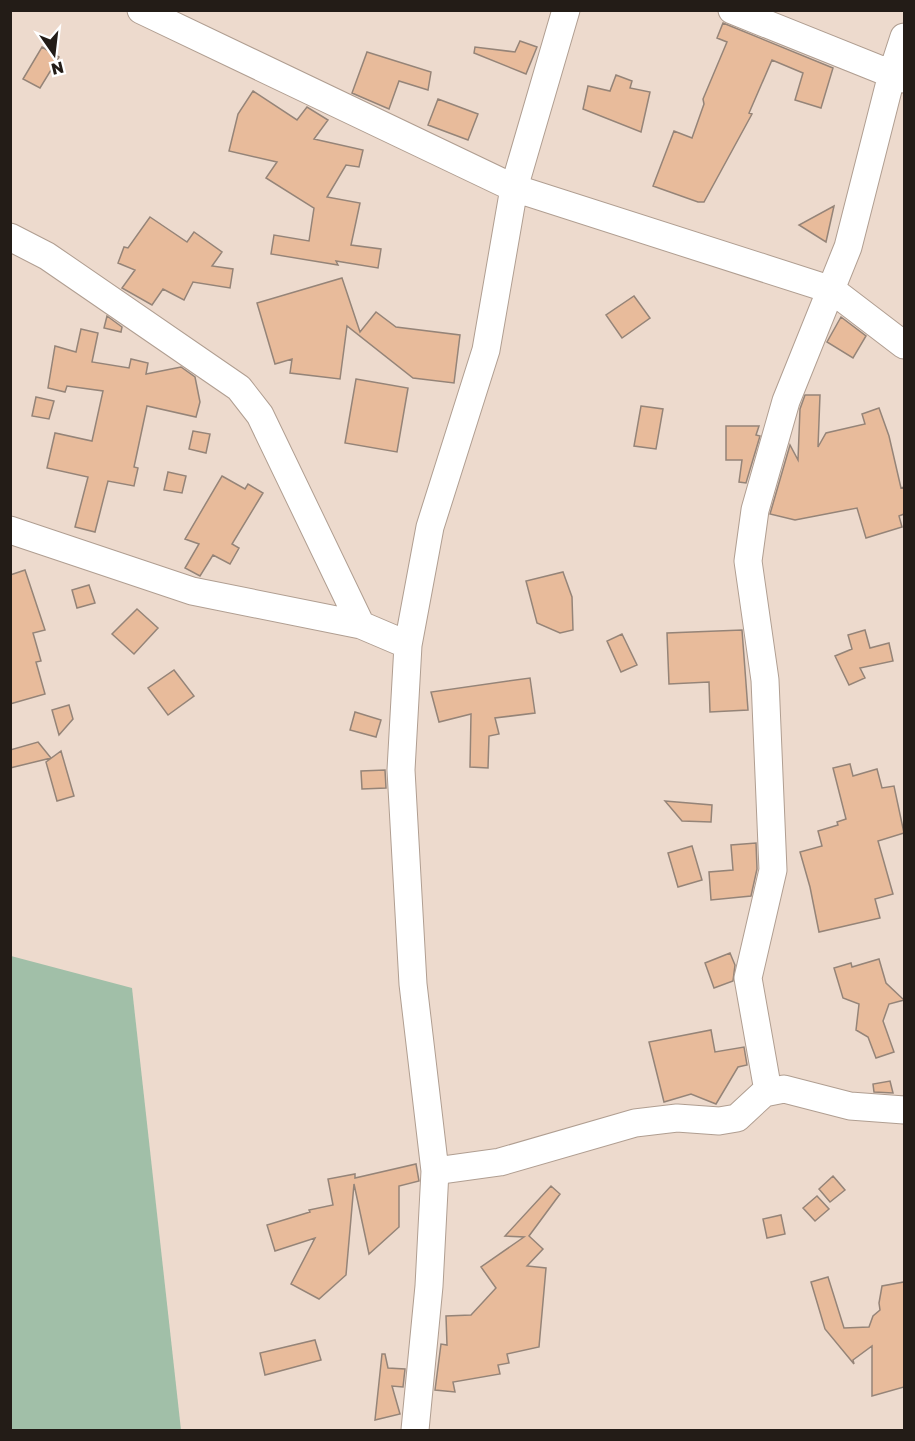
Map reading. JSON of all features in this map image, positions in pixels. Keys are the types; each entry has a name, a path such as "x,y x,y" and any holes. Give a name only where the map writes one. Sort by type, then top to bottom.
{"street":[{"path":"415,1431 429,1286 435,1171 413,984 401,770 408,645 430,527 486,350 514,188 566,10"},
{"path":"732,10 898,76"},
{"path":"145,11 514,188 832,290 904,345"},
{"path":"768,1091 748,978 773,870 765,680 748,561 755,510 786,401 848,247 898,76 904,37"},
{"path":"10,237 47,256 239,388 260,415 361,625"},
{"path":"10,530 192,591 361,625 408,645"},
{"path":"435,1171 500,1162 634,1123 677,1118 719,1121 737,1118 768,1091 784,1089 850,1106 904,1110"}],"green space":[{"path":"11,956 132,988 181,1430 11,1430"}],"building":[{"path":"723,23 833,68 821,108 795,100 803,73 772,60 749,113 752,114 704,202 698,202 653,186 674,131 692,138 704,104 703,99 727,42 717,38"},
{"path":"520,41 537,47 526,74 474,53 475,47 515,52"},
{"path":"42,47 59,57 40,88 23,79"},
{"path":"367,52 431,72 428,90 399,81 389,109 352,93"},
{"path":"616,75 632,81 630,88 650,92 641,132 583,109 588,86 610,91"},
{"path":"253,91 297,120 307,107 328,120 314,139 363,150 359,167 346,165 327,197 360,203 351,245 381,249 378,268 336,261 338,265 271,254 274,235 309,241 314,208 266,178 277,162 229,151 238,114"},
{"path":"438,99 478,114 468,140 428,125"},
{"path":"834,206 826,242 799,225"},
{"path":"150,217 187,242 194,232 222,252 212,266 233,269 230,288 193,282 184,300 163,289 152,305 122,288 135,270 118,263 124,247 128,248"},
{"path":"342,278 360,332 376,312 396,327 460,335 454,383 413,378 347,326 340,379 290,373 292,359 275,364 257,303"},
{"path":"634,296 650,318 622,338 606,315"},
{"path":"107,316 122,327 121,332 104,328"},
{"path":"841,317 866,336 853,358 827,342"},
{"path":"81,329 98,333 92,362 129,368 131,359 148,363 146,374 181,367 195,377 200,402 196,417 147,406 134,467 138,468 134,486 108,481 95,532 75,527 88,477 47,468 55,433 92,441 103,391 67,386 65,392 48,388 55,346 76,352"},
{"path":"356,379 408,388 397,452 345,443"},
{"path":"805,395 820,395 818,447 826,433 865,424 862,414 879,408 889,436 901,488 904,487 904,514 899,516 902,527 866,538 857,508 795,520 770,514 790,445 798,460 800,409"},
{"path":"36,397 54,401 49,419 32,416"},
{"path":"641,406 663,409 656,449 634,446"},
{"path":"726,426 759,426 756,435 760,436 746,483 739,482 742,460 726,460"},
{"path":"193,431 210,434 206,453 189,449"},
{"path":"168,472 186,476 182,493 164,490"},
{"path":"222,476 245,489 248,484 263,493 232,544 239,548 230,564 213,555 200,576 185,568 199,544 185,539"},
{"path":"25,570 45,630 33,633 41,661 36,662 45,694 10,704 10,575"},
{"path":"563,572 572,597 573,630 560,633 537,623 526,581"},
{"path":"89,585 95,603 77,608 72,590"},
{"path":"137,609 158,628 134,654 112,634"},
{"path":"742,630 748,710 710,712 709,682 669,684 667,633"},
{"path":"865,630 870,648 889,643 893,661 860,668 865,678 849,685 835,656 852,649 848,635"},
{"path":"622,634 637,665 621,672 607,641"},
{"path":"174,670 194,696 168,715 148,688"},
{"path":"530,678 535,713 495,718 499,734 489,736 488,768 470,767 471,714 439,722 431,692"},
{"path":"69,705 73,719 59,735 52,710"},
{"path":"355,712 381,720 376,737 350,730"},
{"path":"38,742 51,758 10,768 10,750"},
{"path":"61,751 74,796 57,801 46,762"},
{"path":"850,764 853,776 877,769 882,788 894,786 904,833 878,841 893,894 875,899 880,918 819,932 800,852 822,846 818,831 838,825 837,822 846,819 833,768"},
{"path":"385,770 386,788 362,789 361,771"},
{"path":"665,801 712,805 711,822 682,821"},
{"path":"756,843 757,869 751,896 711,900 709,872 733,870 731,845"},
{"path":"692,846 702,880 678,887 668,853"},
{"path":"730,953 735,965 733,981 714,988 705,963"},
{"path":"879,959 886,983 904,1000 889,1004 883,1021 894,1052 876,1058 868,1037 856,1030 859,1004 843,998 834,968 851,963 852,967"},
{"path":"711,1030 715,1052 744,1047 747,1065 738,1067 716,1104 691,1094 664,1102 649,1042"},
{"path":"890,1081 893,1093 874,1092 873,1084"},
{"path":"416,1164 419,1181 399,1186 399,1227 369,1254 354,1184 346,1275 319,1299 291,1284 315,1238 275,1251 267,1225 310,1212 309,1210 333,1205 328,1179 355,1174 355,1178"},
{"path":"833,1176 845,1190 830,1202 819,1189"},
{"path":"551,1186 560,1194 529,1236 543,1249 527,1266 546,1268 539,1347 507,1354 509,1363 498,1365 500,1374 453,1382 455,1392 435,1390 441,1344 447,1345 446,1316 471,1315 496,1288 481,1267 524,1237 505,1236"},
{"path":"817,1196 829,1209 815,1221 803,1208"},
{"path":"781,1215 785,1234 767,1238 763,1219"},
{"path":"828,1277 844,1328 869,1327 873,1316 880,1310 882,1286 904,1282 904,1387 872,1396 872,1346 853,1360 854,1364 825,1329 811,1282"},
{"path":"315,1340 321,1360 265,1375 260,1353"},
{"path":"382,1354 385,1354 388,1368 405,1369 403,1387 392,1386 400,1414 375,1420"}]}
